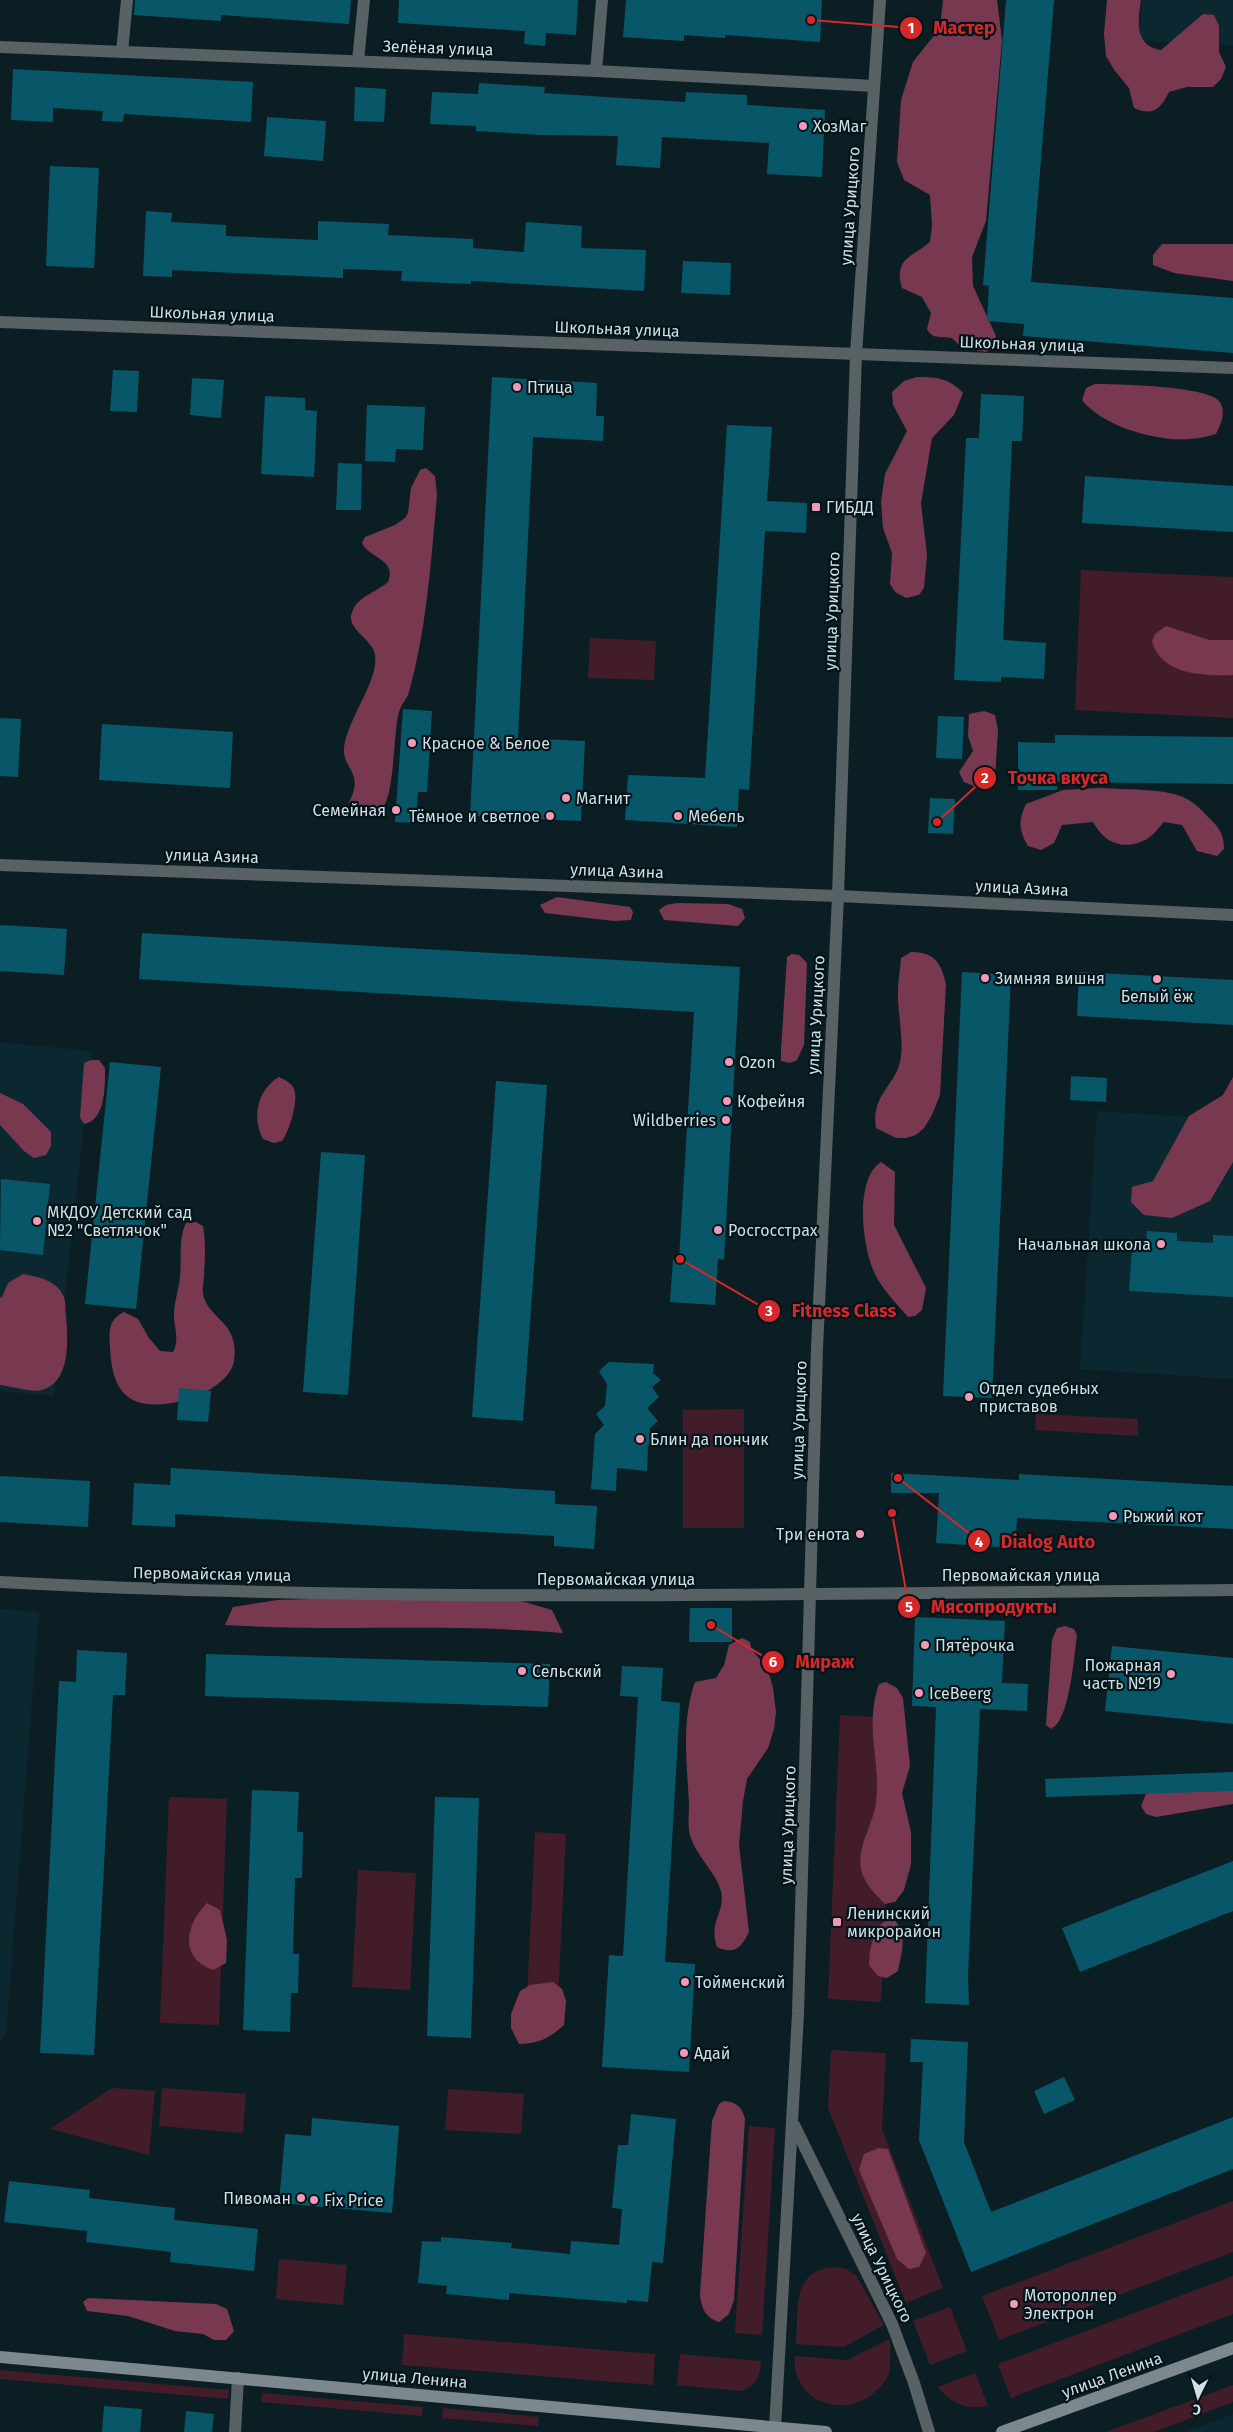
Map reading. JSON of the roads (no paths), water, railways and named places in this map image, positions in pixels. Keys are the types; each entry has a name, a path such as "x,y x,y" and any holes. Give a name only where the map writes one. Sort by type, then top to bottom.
{"street":[{"path":"122,52 127,0"},
{"path":"358,61 364,0"},
{"path":"596,71 602,0"},
{"name":"улица Урицкого","path":"775,2428 793,2122 811,1594 817,1348 838,896 856,354 880,0"},
{"name":"Зелёная улица","path":"0,47 596,71 874,86"},
{"name":"Школьная улица","path":"0,322 1233,368"},
{"name":"улица Азина","path":"0,865 838,896 1233,915"},
{"name":"Первомайская улица","path":"0,1582 121,1589 611,1596 1233,1590"},
{"name":"улица Урицкого","path":"793,2122 892,2324 914,2383 929,2432"},
{"name":"улица Ленина","path":"1002,2432 1233,2348"},
{"name":"улица Ленина","path":"0,2357 238,2378 714,2427 775,2428 826,2432"},
{"path":"235,2432 238,2378"}],"place":[{"name":"Мастер","path":"811,20"},
{"name":"ХозМаг","path":"803,126"},
{"name":"Птица","path":"517,387"},
{"name":"ГИБДД","path":"816,507"},
{"name":"Красное & Белое","path":"412,743"},
{"name":"Магнит","path":"566,798"},
{"name":"Семейная","path":"396,810"},
{"name":"Тёмное и светлое","path":"550,816"},
{"name":"Мебель","path":"678,816"},
{"name":"Точка вкуса","path":"937,822"},
{"name":"Зимняя вишня","path":"985,978"},
{"name":"Белый ёж","path":"1157,979"},
{"name":"Ozon","path":"729,1062"},
{"name":"Кофейня","path":"727,1101"},
{"name":"Wildberries","path":"726,1120"},
{"name":"МКДОУ Детский сад №2 \"Светлячок\"","path":"37,1221"},
{"name":"Росгосстрах","path":"718,1230"},
{"name":"Начальная школа","path":"1161,1244"},
{"name":"Fitness Class","path":"680,1259"},
{"name":"Отдел судебных приставов","path":"969,1397"},
{"name":"Блин да пончик","path":"640,1439"},
{"name":"Dialog Auto","path":"898,1478"},
{"name":"Мясопродукты","path":"892,1513"},
{"name":"Рыжий кот","path":"1113,1516"},
{"name":"Три енота","path":"860,1534"},
{"name":"Мираж","path":"711,1625"},
{"name":"Пятёрочка","path":"925,1645"},
{"name":"Сельский","path":"522,1671"},
{"name":"Пожарная часть №19","path":"1171,1674"},
{"name":"IceBeerg","path":"919,1693"},
{"name":"Ленинский микрорайон","path":"837,1922"},
{"name":"Тойменский","path":"685,1982"},
{"name":"Адай","path":"684,2053"},
{"name":"Пивоман","path":"301,2198"},
{"name":"Fix Price","path":"314,2200"},
{"name":"Мотороллер Электрон","path":"1014,2304"}]}
